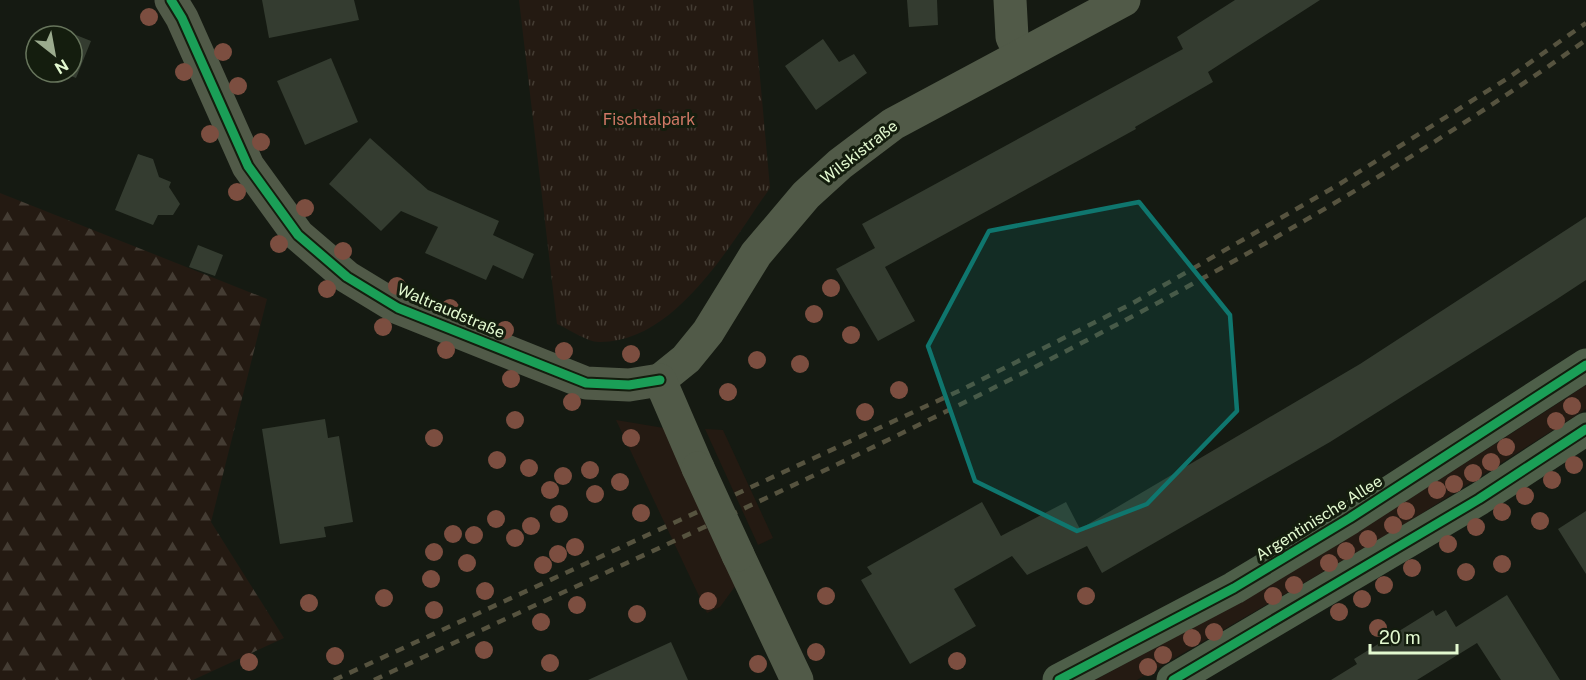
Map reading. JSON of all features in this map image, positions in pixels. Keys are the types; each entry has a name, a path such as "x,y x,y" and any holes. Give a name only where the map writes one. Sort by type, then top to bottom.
{"main road":[{"name":"Argentinische Allee","path":"1059,680 1234,588 1360,511 1586,365"},
{"path":"1173,680 1459,511 1586,429"}],"street":[{"name":"Waltraudstraße","path":"171,0 182,18 248,166 298,235 321,257 347,277 398,308 586,383 629,385 660,381"},
{"path":"1010,0 1012,37 1021,55"},
{"name":"Wilskistraße","path":"660,381 686,359 708,332 756,254 806,195 840,164 893,124 1124,0"},
{"path":"660,381 797,680"}],"highlighted area":[{"path":"1139,202 1230,315 1237,411 1147,504 1077,531 975,481 928,346 989,231"}],"green space":[{"name":"Fischtalpark","path":"519,0 753,0 770,188 699,286 677,308 653,326 627,338 594,341 557,324"},
{"path":"0,193 267,299 211,522 284,638 193,680 0,680"},
{"path":"1586,385 1586,409 1402,526 1137,680 1095,680 1283,575"},
{"path":"616,420 664,428 736,585 720,607 707,613"},
{"path":"705,429 723,430 773,538 758,545"}],"building":[{"path":"262,0 354,0 359,20 269,38"},
{"path":"907,0 937,0 938,25 909,27"},
{"path":"1235,0 1320,0 1208,72 1213,82 1135,127 1136,129 885,267 915,321 878,341 836,269 875,248 862,224 1183,49 1177,37"},
{"path":"84,38 91,41 84,58"},
{"path":"823,39 839,62 854,54 867,73 816,110 785,66"},
{"path":"331,58 358,122 305,145 277,81"},
{"path":"370,138 428,190 499,221 493,235 534,254 523,279 493,265 486,280 425,253 438,227 401,211 381,231 329,184"},
{"path":"138,154 153,159 159,177 171,182 169,187 180,204 173,215 158,215 153,225 115,210"},
{"path":"1586,217 1586,280 1330,442 1102,573 1087,546 1027,575 1012,556 954,589 976,626 910,664 861,580 872,574 867,567 982,502 1001,536 1066,502 1080,529 1360,364"},
{"path":"198,245 223,255 215,276 189,267"},
{"path":"325,419 328,438 339,436 353,522 324,527 326,537 280,544 262,429"},
{"path":"1586,511 1586,574 1558,529"},
{"path":"1507,595 1560,680 1501,680 1477,643 1417,680 1331,680 1357,664 1354,659 1433,610 1436,616 1446,610 1456,627"},
{"path":"671,642 688,680 588,680"}],"railway":[{"path":"334,680 961,390 1133,303 1338,185 1508,78 1586,23"},
{"path":"374,680 840,463 1147,309 1297,225 1443,136 1586,40"}],"cycle path":[{"path":"171,0 182,18 248,166 298,235 347,277 398,308 586,383 629,385 660,380"},
{"path":"1059,680 1234,588 1350,518 1586,365"},
{"path":"1173,680 1479,499 1586,429"}]}
